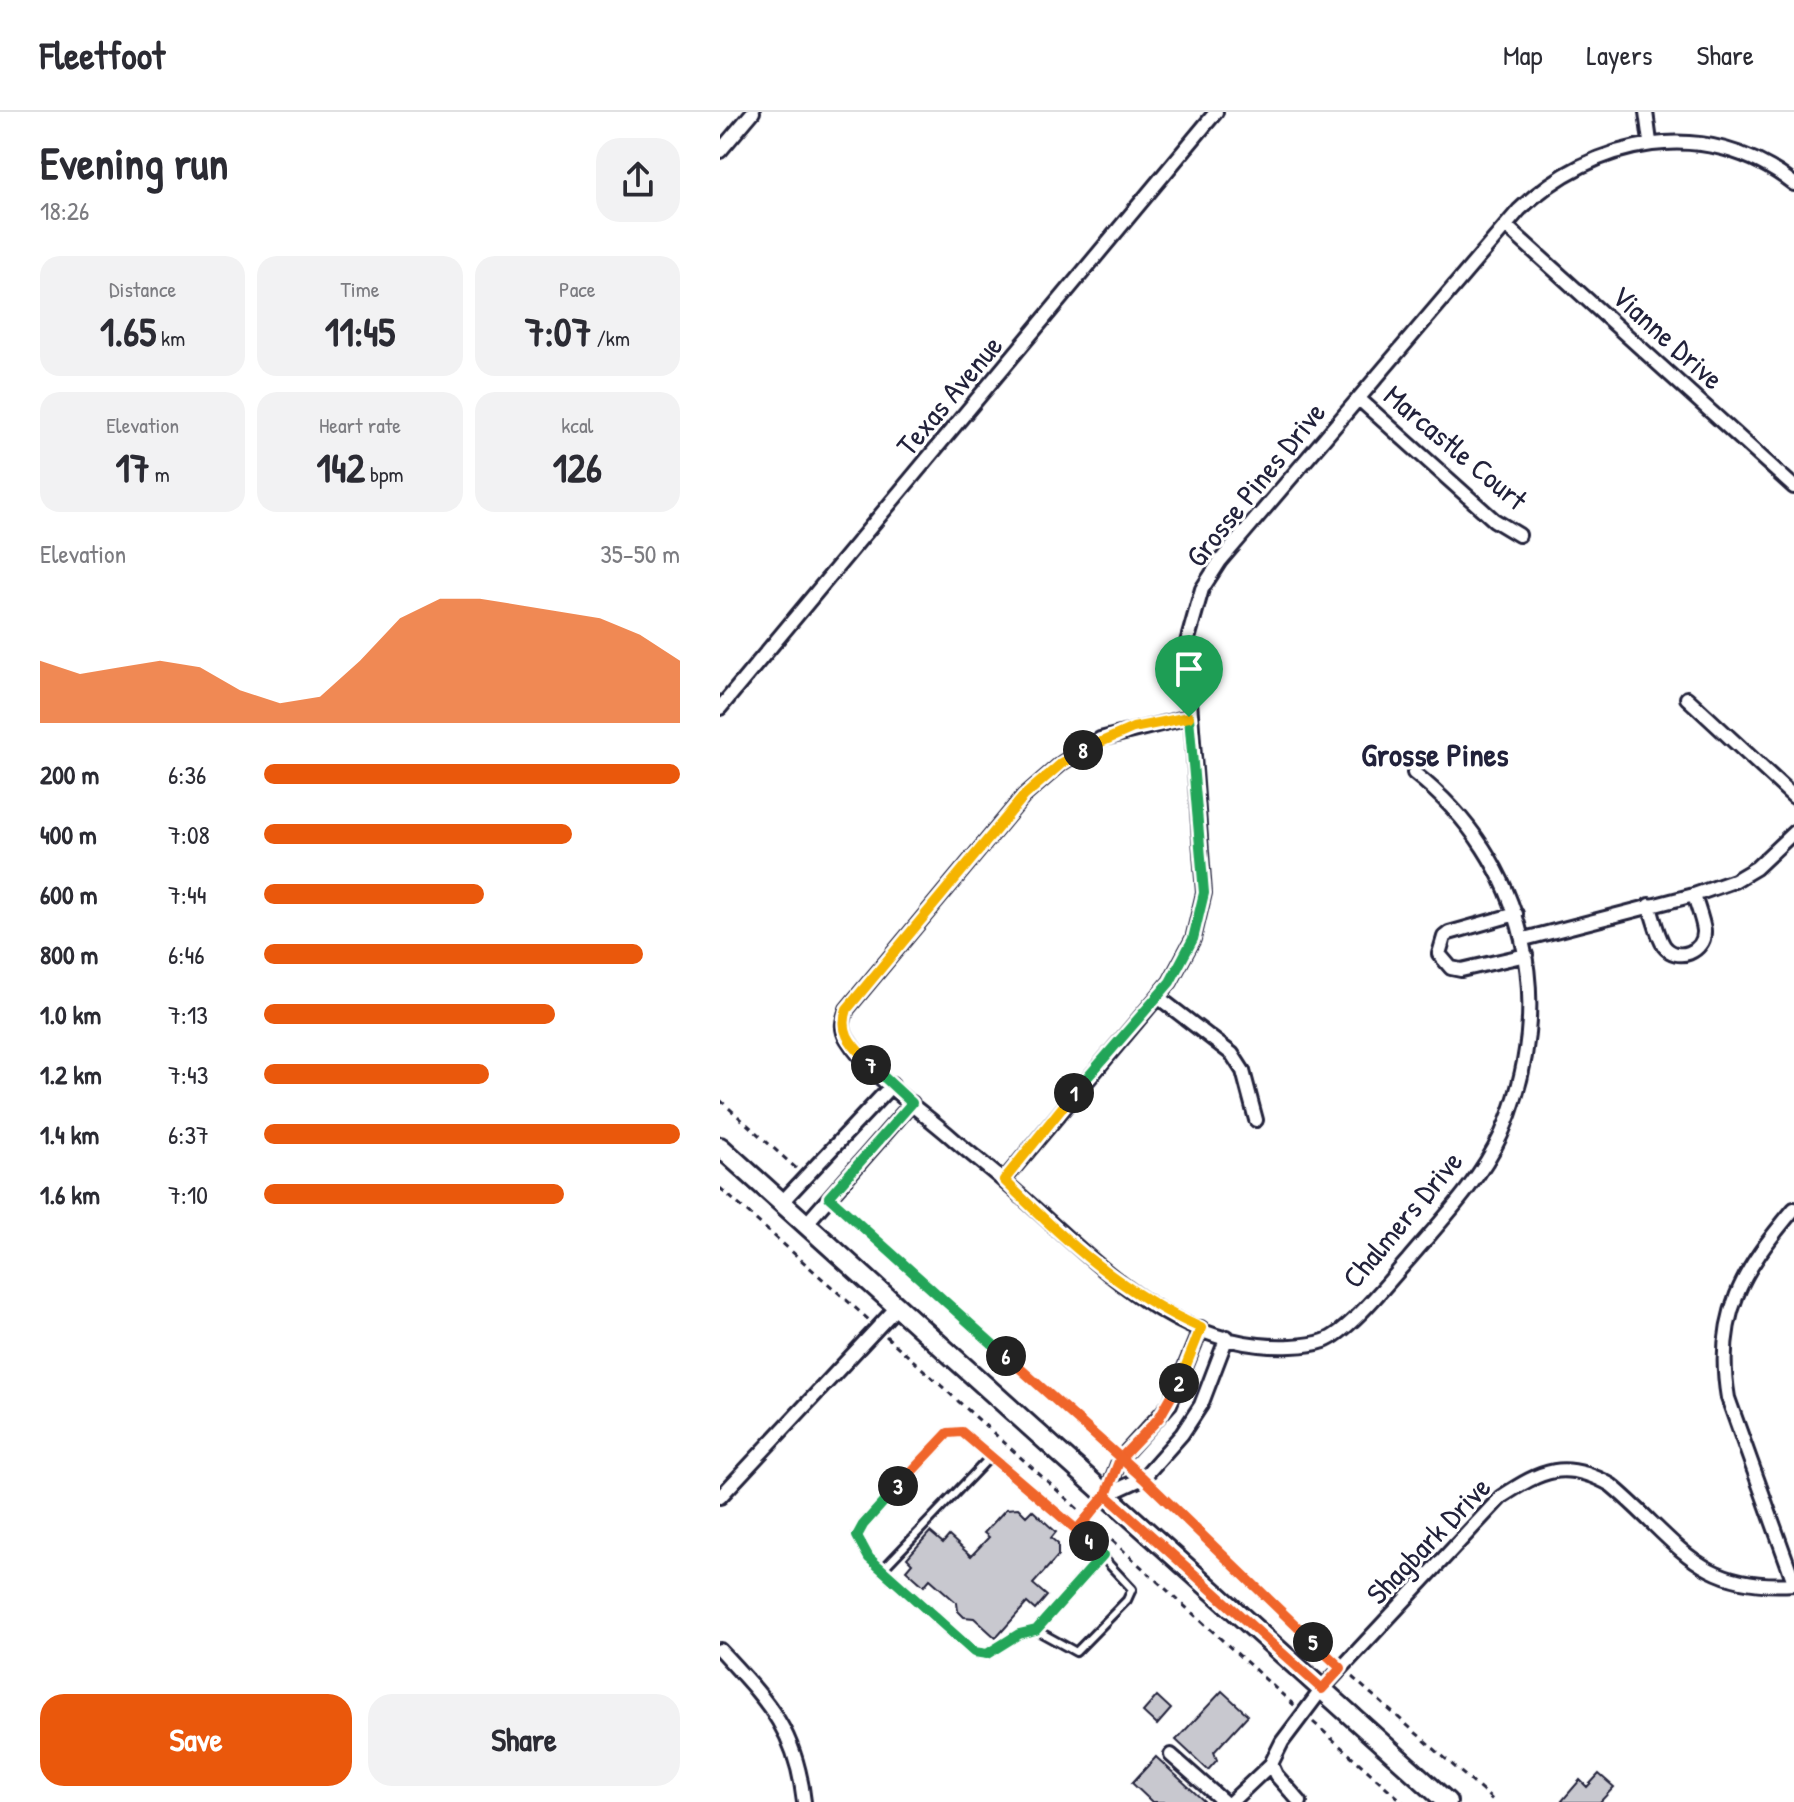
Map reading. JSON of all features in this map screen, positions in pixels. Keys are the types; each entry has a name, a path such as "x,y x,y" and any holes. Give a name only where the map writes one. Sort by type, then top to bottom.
{"main road":[{"path":"720,1147 1447,1802"}],"street":[{"path":"720,151 753,112"},
{"name":"Texas Avenue","path":"720,708 1216,112"},
{"path":"1646,112 1650,142"},
{"name":"Grosse Pines Drive","path":"1004,1180 1158,997 1193,939 1204,893 1186,646 1202,589 1220,561 1506,226 1545,185 1569,170 1650,142 1721,149 1794,184"},
{"name":"Vianne Drive","path":"1506,226 1794,487"},
{"name":"Marcastle Court","path":"1359,399 1494,520 1519,535"},
{"path":"1687,698 1794,797"},
{"name":"Chalmers Drive","path":"1189,717 1133,728 1100,739 1062,763 1024,796 847,1009 842,1024 847,1039 892,1085 979,1164 1004,1180 1104,1271 1153,1307 1221,1336 1259,1345 1324,1341 1363,1307 1461,1199 1500,1136 1522,1072 1530,1013 1524,939 1516,914 1490,858 1442,795 1414,773"},
{"path":"1524,939 1694,895 1734,881 1756,868 1794,832"},
{"path":"1649,905 1662,944 1670,953 1682,956 1694,951 1702,942 1704,932 1694,895"},
{"path":"1516,914 1449,933 1444,937 1439,954 1451,968 1461,970 1526,955"},
{"path":"1158,997 1232,1054 1243,1071 1256,1120"},
{"path":"782,1202 892,1085"},
{"path":"806,1224 912,1103"},
{"path":"1794,1209 1764,1245 1732,1299 1723,1369 1728,1398 1794,1583"},
{"path":"720,1497 897,1307"},
{"path":"1106,1495 1120,1459 1170,1404 1201,1328"},
{"path":"1106,1495 1143,1478 1182,1434 1201,1405 1221,1336"},
{"name":"Shagbark Drive","path":"1231,1802 1271,1764 1282,1742 1341,1668 1501,1497 1530,1478 1555,1469 1576,1469 1611,1485 1717,1577 1761,1586 1794,1583"},
{"path":"720,1650 773,1707 788,1735 801,1775 804,1802"},
{"path":"1171,1755 1224,1802"},
{"path":"1271,1764 1276,1775 1300,1802"}],"lane":[{"path":"1036,1630 1076,1652 1127,1600 1132,1589 1103,1555 1077,1530 962,1432 948,1433 863,1525 857,1536 860,1545 882,1570 974,1652 987,1654 1019,1634 1036,1630 1103,1555"},
{"path":"882,1570 991,1456"},
{"path":"1077,1530 1106,1495"}],"path":[{"path":"720,1100 806,1177"},
{"path":"720,1188 1403,1802"},
{"path":"829,1197 1120,1459"},
{"path":"1143,1478 1341,1668 1495,1802"}],"building":[{"path":"1018,1508 1026,1516 1032,1510 1056,1532 1051,1538 1058,1544 1058,1556 1033,1584 1047,1596 1035,1610 1027,1603 996,1638 974,1618 964,1617 958,1611 957,1603 930,1579 924,1586 906,1570 912,1563 907,1558 930,1532 943,1543 949,1536 971,1556 989,1537 984,1533 1006,1509"},
{"path":"1222,1691 1248,1715 1214,1752 1217,1760 1208,1770 1176,1740"},
{"path":"1157,1696 1171,1709 1157,1725 1143,1712"},
{"path":"1156,1757 1205,1802 1152,1802 1132,1783"},
{"path":"1599,1774 1614,1787 1600,1802 1561,1802 1580,1780 1587,1787"}],"district":[{"name":"Grosse Pines","path":"1435,754"}],"route":[{"path":"1189,717 1133,728 1100,739 1062,763 1024,796 847,1009 842,1024 847,1039 881,1076 912,1103 829,1197 1120,1459 1143,1478 1341,1668 1322,1689 1106,1495 1087,1518 1077,1530 1103,1555 1036,1630 1019,1634 987,1654 974,1652 869,1558 857,1536 863,1525 953,1431 962,1432 1077,1530 1106,1495 1120,1459 1170,1404 1201,1328 1153,1307 1104,1271 1004,1180 1170,982 1193,939 1204,893 1189,717"}]}
